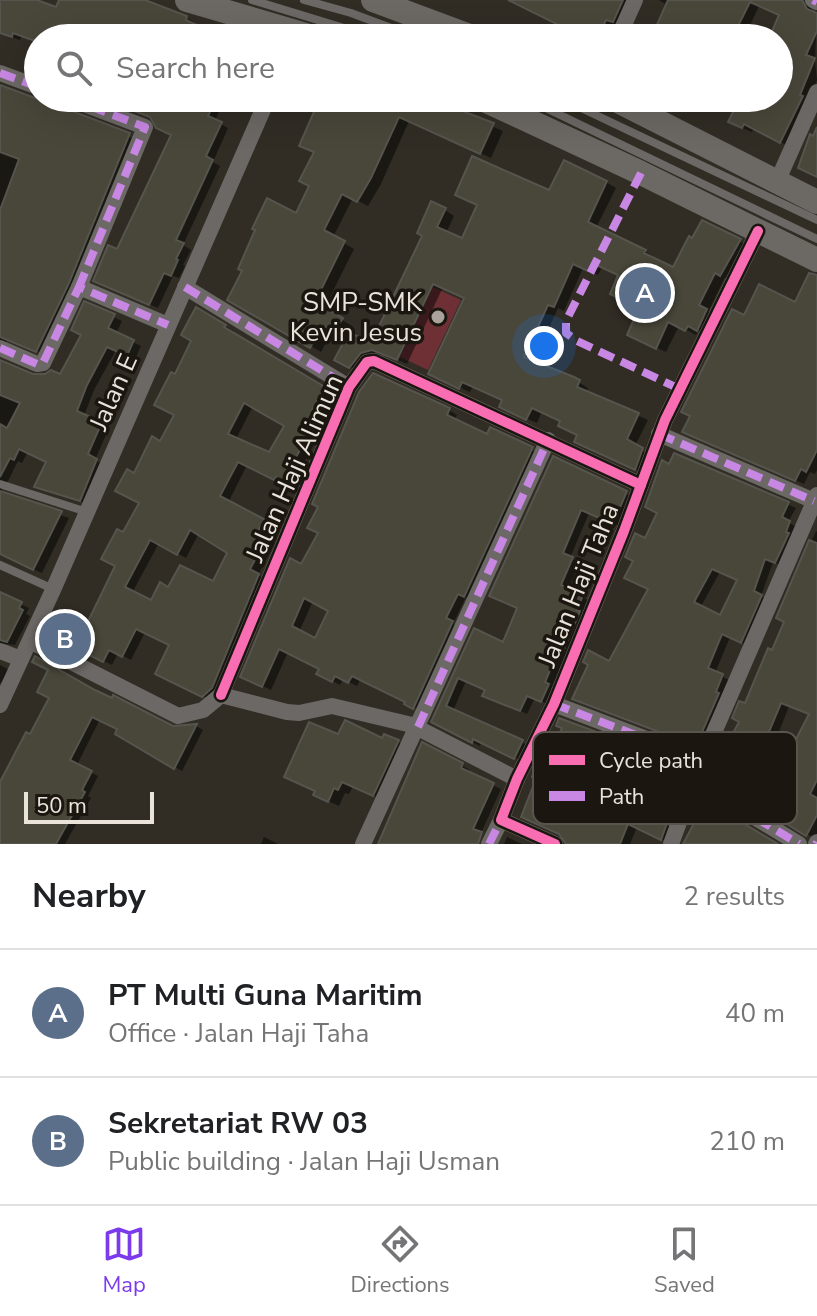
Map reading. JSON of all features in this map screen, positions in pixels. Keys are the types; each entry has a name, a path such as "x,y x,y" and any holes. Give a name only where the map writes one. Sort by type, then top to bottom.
{"main road":[{"path":"187,0 264,24"},
{"path":"373,0 437,24"},
{"path":"510,112 817,260"},
{"path":"640,112 817,202"}],"street":[{"path":"624,24 635,0"},
{"path":"0,73 24,82"},
{"path":"777,182 817,92"},
{"path":"0,348 37,364 43,363 79,287 145,127 105,112"},
{"name":"Jalan E","path":"0,705 262,112"},
{"name":"Jalan Haji Taha","path":"540,732 554,704 659,434 758,231"},
{"path":"79,287 168,325"},
{"path":"185,287 349,387"},
{"name":"Jalan Haji Alimun","path":"221,695 349,387 364,366 372,361 641,485"},
{"path":"659,434 816,498 714,732"},
{"path":"363,844 548,440"},
{"path":"30,641 178,716 203,710 221,695 287,712 299,713 332,706 418,727 517,779"},
{"path":"0,651 21,659"},
{"path":"554,704 628,732"},
{"name":"Jalan Haji Taha","path":"489,844 533,747"},
{"path":"501,820 555,844"},
{"path":"671,844 679,824"},
{"path":"768,824 799,844"}],"lane":[{"path":"252,0 331,24"},
{"path":"304,0 380,24"},
{"path":"554,112 817,239"},
{"path":"589,112 817,220"},
{"path":"0,484 87,512"},
{"path":"0,565 53,590"}],"shaded area":[{"path":"433,287 461,300 428,370 400,357"}],"building":[{"path":"0,0 37,0 56,7 59,0 145,0 187,16 186,20 194,24 24,24 24,37 0,33"},
{"path":"508,0 623,0 613,22 557,24"},
{"path":"668,0 802,0 807,9 817,13 817,31 806,55 815,58 800,95 803,96 780,143 744,124 742,128 728,122 733,112 793,112 793,24 775,24 779,15 750,2 739,24 657,24"},
{"path":"0,85 24,94 24,112 75,112 130,133 69,283 36,352 0,337 0,210 19,159 0,152"},
{"path":"137,112 210,112 208,116 222,122 206,156 213,160 176,240 184,243 178,260 171,276 164,273 149,305 93,281 108,245 117,249 171,135 156,128 150,117"},
{"path":"314,112 465,112 494,123 480,154 399,117 357,202 342,194 324,230 345,241 315,302 343,318 334,332 322,325 310,348 227,300 242,271 238,269 267,198 296,213 309,186 299,181 314,152 299,146"},
{"path":"817,127 817,177 798,168 810,134 813,136"},
{"path":"472,156 549,190 564,160 607,181 588,222 673,267 689,236 692,238 702,220 741,239 720,276 715,273 699,305 707,309 697,331 688,326 685,331 668,322 656,349 627,335 639,308 610,294 618,275 592,263 588,271 573,264 554,307 548,305 524,357 574,377 580,380 577,387 639,413 627,439 643,448 635,470 574,442 577,435 558,426 560,421 532,408 526,420 499,407 502,400 462,382 459,389 428,374 464,298 433,284 397,360 372,350 361,353 349,368 334,360 349,332 371,343 422,236 417,233 431,201 446,208 437,227 462,238 477,205 455,195"},
{"path":"809,273 817,275 817,450 806,472 801,469 795,481 682,432 690,416 681,412 732,309 744,315 759,284 795,302"},
{"path":"84,301 115,314 108,328 134,340 127,356 107,347 77,411 102,422 88,454 97,459 80,501 34,487 46,462 19,449 0,477 0,424 7,428 20,403 0,395 0,360 33,374 45,374 51,370 60,374 81,335 71,330"},
{"path":"196,307 325,387 312,410 320,415 283,480 276,477 274,480 238,462 220,496 264,519 258,531 268,536 250,569 259,574 212,688 202,697 155,674 169,645 136,629 122,657 109,650 103,662 75,648 115,566 101,559 117,529 123,532 139,503 115,491 127,469 134,473 152,436 160,441 174,415 154,405 171,372 175,374 191,341 181,335","holes":["244,403 284,426 269,452 228,434","190,530 227,553 213,581 180,565 168,587 160,582 151,600 125,587 150,540 177,555"]},
{"path":"373,373 450,408 447,415 487,434 490,427 533,447 464,597 458,594 446,618 453,621 413,709 352,676 348,683 335,676 332,682 316,674 319,669 279,649 262,687 240,677 290,558 301,564 318,533 307,528 318,507 312,504 359,392","holes":["304,598 328,611 315,638 292,626"]},
{"path":"674,453 789,502 782,517 790,521 786,532 789,533 775,563 765,559 754,591 762,595 741,643 722,634 708,668 723,674 716,692 719,693 702,732 659,732 572,699 588,665 583,662 588,650 609,661 648,589 624,578 633,561 625,557 635,533 645,538 657,513 645,507 662,460 669,464","holes":["712,569 737,580 720,615 694,602"]},
{"path":"553,456 627,491 613,524 581,510 563,553 573,557 561,585 583,595 577,610 580,611 563,652 557,654 545,682 549,684 541,702 527,696 520,711 482,696 485,690 458,678 446,706 523,740 514,759 473,739 472,743 431,722 474,628 503,642 517,608 489,596"},
{"path":"0,491 62,511 33,570 0,554"},
{"path":"809,540 817,543 817,780 810,794 817,798 817,815 806,836 787,824 797,824 797,737 809,714 781,703 769,732 734,732 739,722 732,718 739,701 745,703 768,648 772,650 784,622 776,618"},
{"path":"0,592 22,602 19,608 23,610 7,642 0,640"},
{"path":"60,626 79,636 71,650 52,640"},
{"path":"35,656 95,690 112,698 113,695 173,726 197,724 174,769 115,734 117,729 92,717 70,760 92,771 82,790 85,792 56,844 0,844 0,782 26,732 30,734 49,698 37,692 48,670 32,662"},
{"path":"559,718 597,732 560,732 562,728 556,726"},
{"path":"345,720 382,738 384,734 399,740 373,796 342,782 338,790 334,788 328,802 313,795 315,791 284,777 309,722 338,734"},
{"path":"422,742 463,763 461,768 494,783 473,829 482,832 478,844 378,844"},
{"path":"533,787 533,822 521,817"},
{"path":"537,824 628,824 620,844 566,844 559,834"},
{"path":"628,824 667,824 661,840"},
{"path":"694,824 745,824 778,844 683,844"}],"marked path":[{"path":"813,0 817,2"},
{"path":"0,73 24,82"},
{"path":"79,287 145,127 105,112"},
{"path":"641,173 566,321 566,333 680,389"},
{"path":"0,348 37,364 43,363 79,287 168,325"},
{"path":"185,287 349,387"},
{"path":"659,434 814,501"},
{"path":"418,727 548,440"},
{"path":"554,704 628,732"},
{"path":"489,844 501,820"},
{"path":"766,824 799,844"}],"cycle path":[{"path":"540,732 624,531 665,420 758,231"},
{"path":"221,695 349,387 367,362 374,361 641,485"},
{"path":"533,747 501,820 555,844"}],"place":[{"name":"PT Multi Guna Maritim","path":"645,293"},
{"name":"SMP-SMK Kevin Jesus","path":"438,317"},
{"name":"Sekretariat RW 03","path":"65,639"}]}
